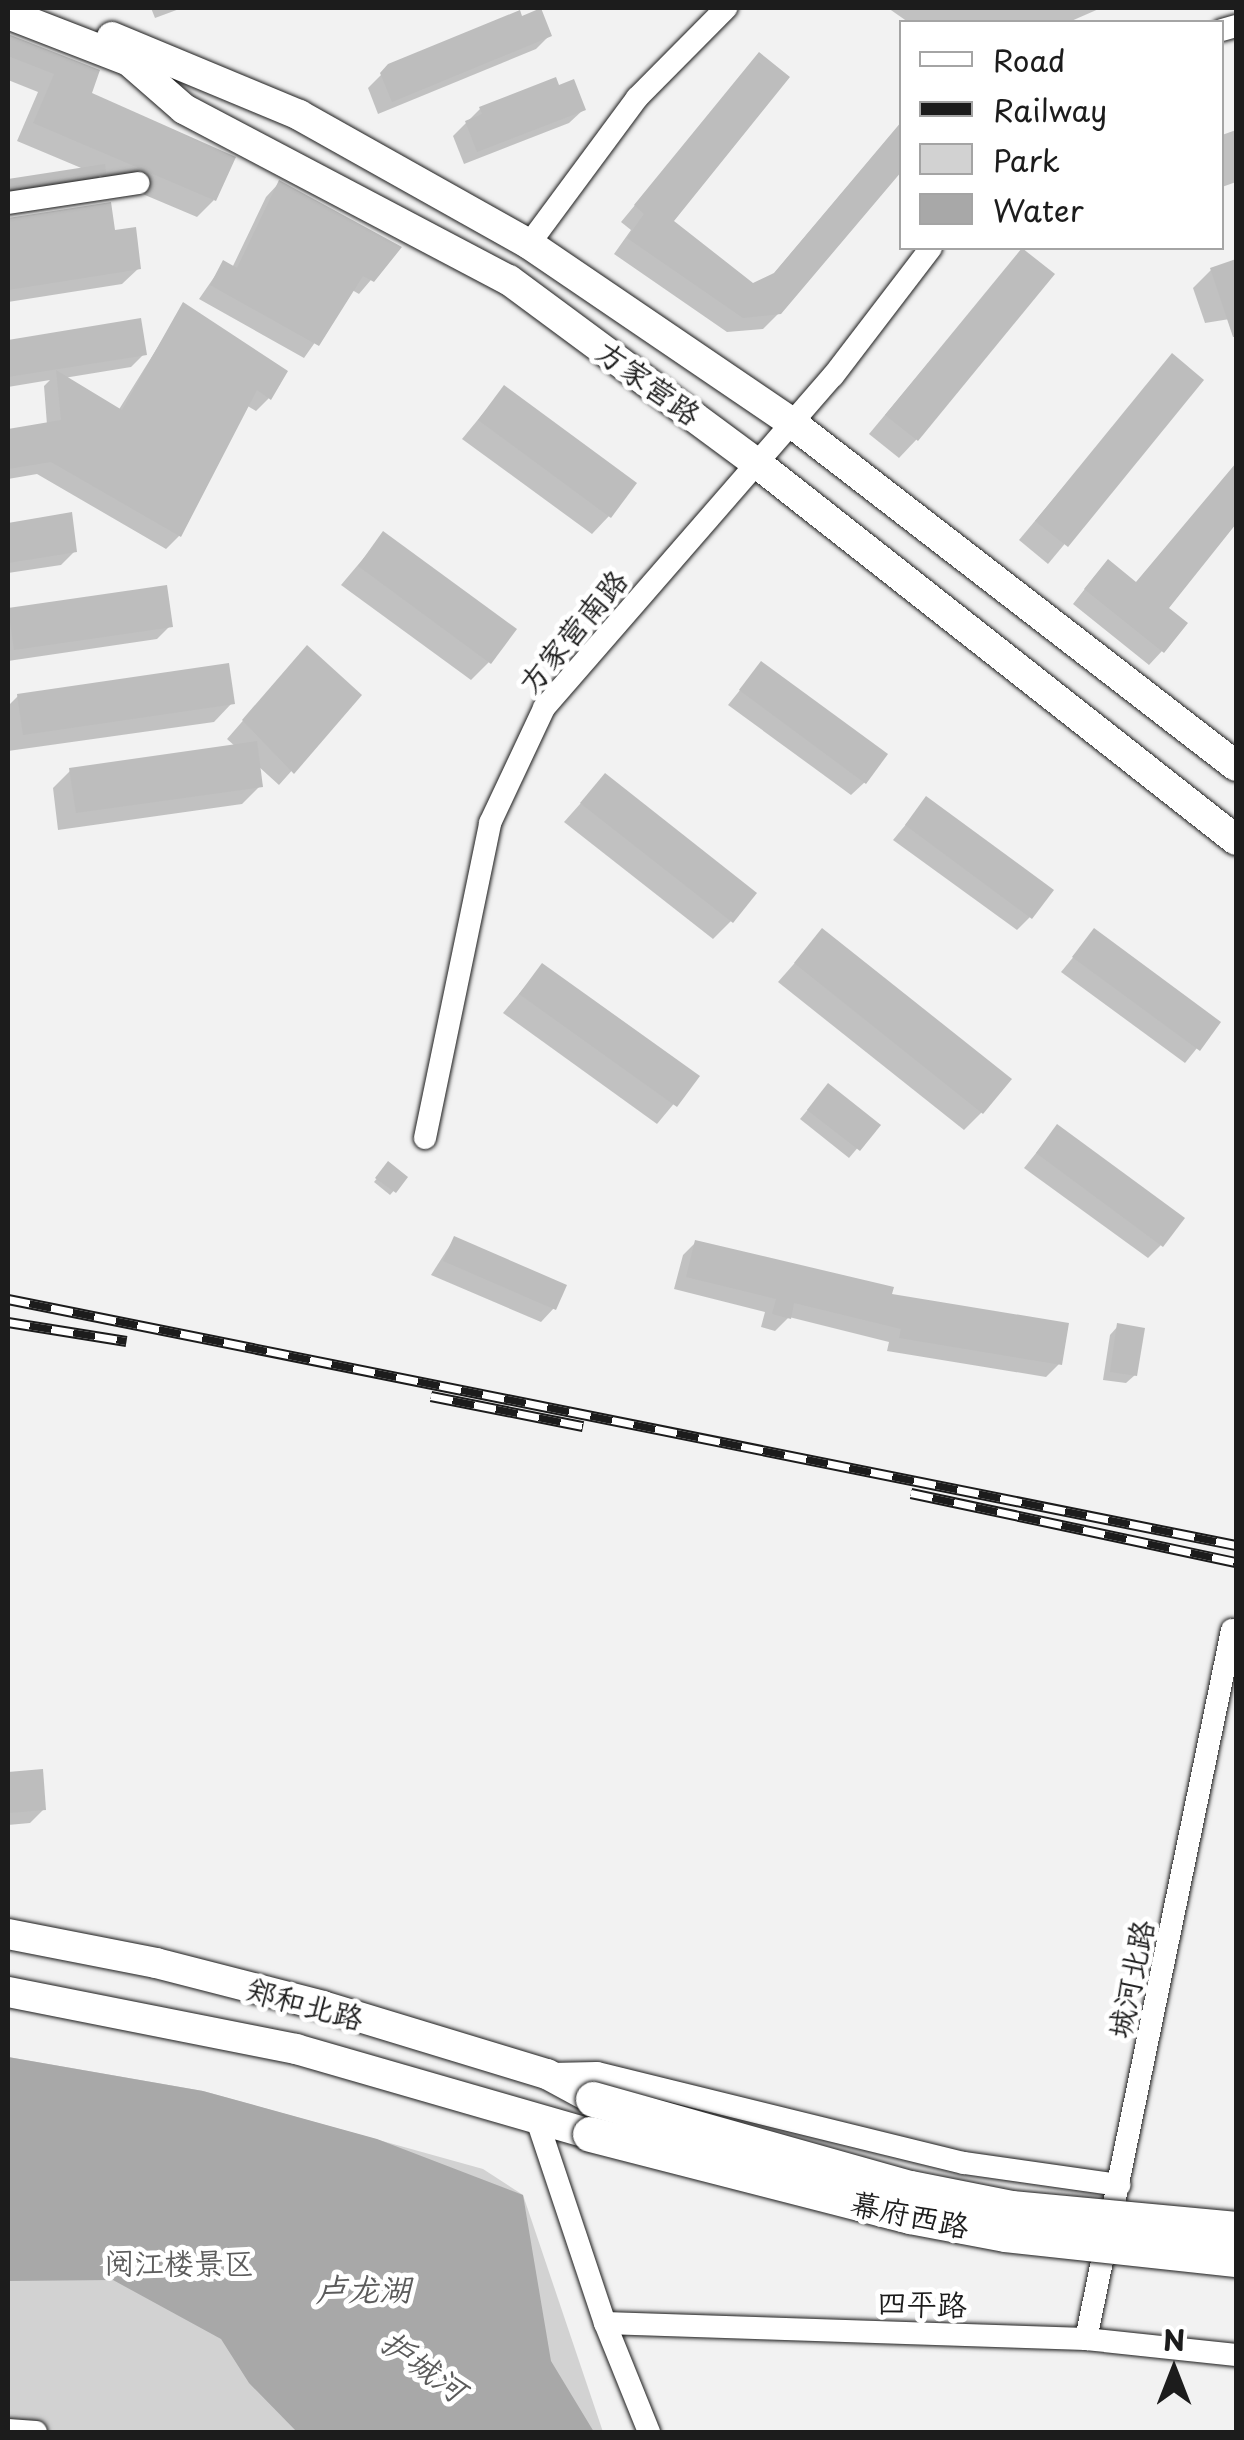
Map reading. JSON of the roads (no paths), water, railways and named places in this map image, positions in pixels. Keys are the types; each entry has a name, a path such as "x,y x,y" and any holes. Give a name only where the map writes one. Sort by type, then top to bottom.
{"highway":[{"name":"幕府西路","path":"594,2098 910,2188 1011,2208 1236,2229"},
{"name":"幕府西路","path":"590,2134 948,2224 1236,2259"}],"main road":[{"name":"方家营路","path":"35,8 298,115 529,244 788,420 1236,766"},
{"name":"方家营路","path":"8,14 129,61 184,109 510,280 754,460 1236,840"},
{"name":"郑和北路","path":"8,1934 194,1972 547,2074 594,2098"},
{"name":"郑和北路","path":"8,1992 277,2045 590,2134"}],"street":[{"path":"529,244 637,98 726,8"},
{"path":"8,203 138,183"},
{"name":"方家营南路","path":"425,1138 490,823 512,766 544,708 788,420 832,376 930,250"},
{"name":"城河北路","path":"1086,2339 1232,1630"},
{"path":"547,2074 597,2073 964,2163 1119,2185"},
{"path":"537,2120 604,2323 650,2432"},
{"name":"四平路","path":"604,2323 1086,2339 1236,2355"},
{"path":"8,2430 36,2432"}],"water":[{"name":"卢龙湖","path":"8,2057 203,2091 377,2139 523,2195 551,2361 594,2432 297,2432 249,2383 221,2339 113,2280 8,2281"}],"railway":[{"path":"8,1299 1236,1545"},
{"path":"8,1322 126,1341"},
{"path":"431,1396 583,1426"},
{"path":"911,1493 1236,1562"}],"park label":[{"name":"阅江楼景区","path":"179,2262"}],"water label":[{"name":"护城河","path":"424,2365"}]}
